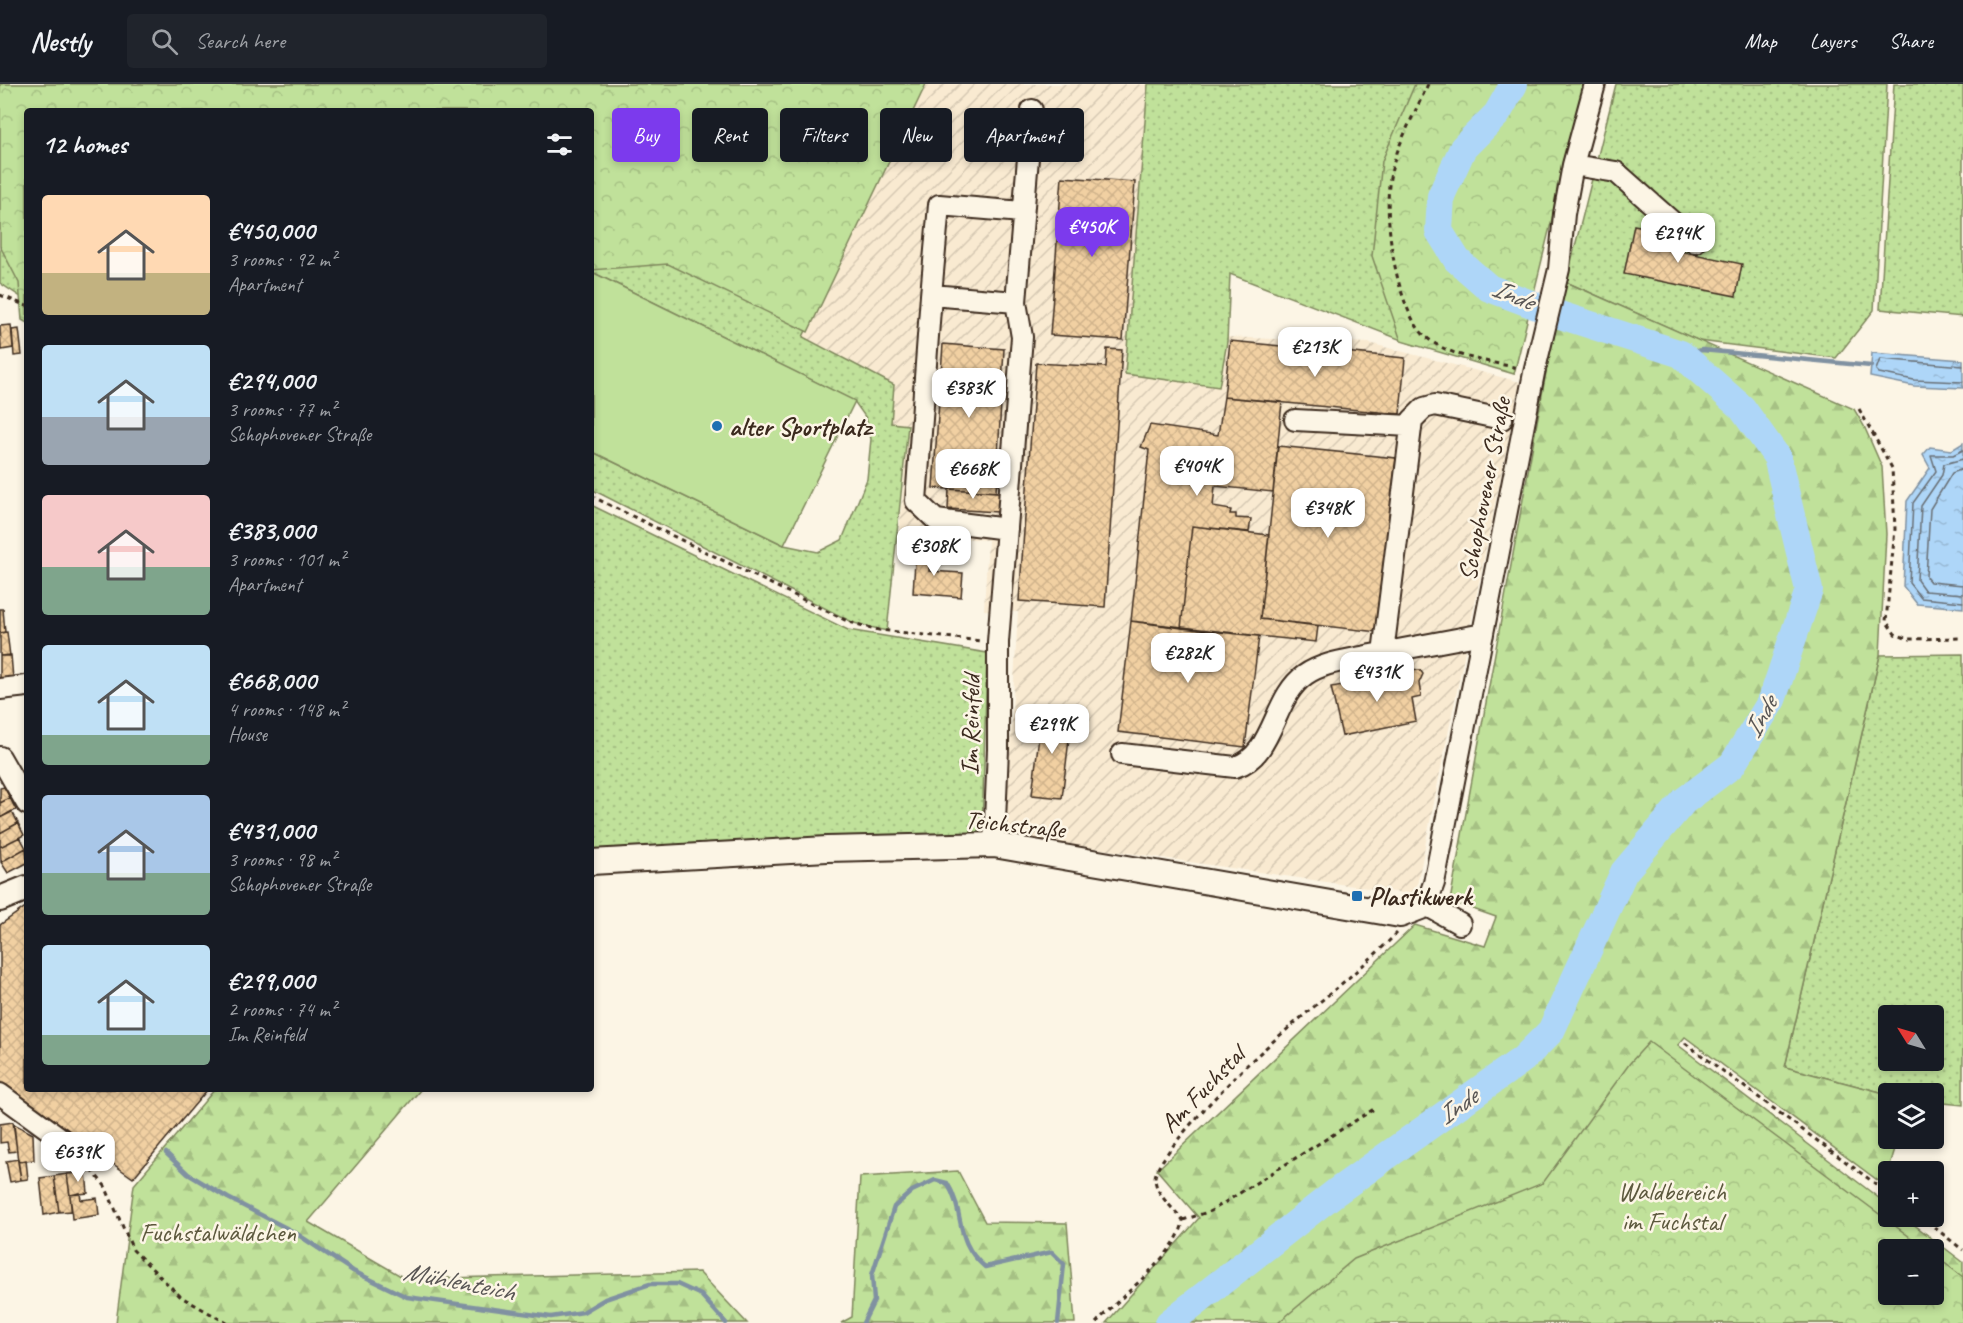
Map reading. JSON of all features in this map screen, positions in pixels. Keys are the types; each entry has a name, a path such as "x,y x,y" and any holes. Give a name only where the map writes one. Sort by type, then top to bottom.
{"main road":[{"name":"Teichstraße","path":"594,862 827,849 994,845 1400,915 1426,905"},
{"path":"0,899 24,889"}],"street":[{"name":"Schophovener Straße","path":"1426,905 1434,883 1535,367 1559,269 1564,214 1573,165 1595,84"},
{"name":"Im Reinfeld","path":"994,845 998,749 998,642 1022,337 1016,302 1027,162"},
{"path":"1573,165 1616,172 1695,242"},
{"path":"1007,529 936,520 916,501 939,205 1022,212"},
{"path":"931,295 1016,302"},
{"path":"1383,653 1410,426 1417,414 1435,405 1502,419"},
{"path":"1295,420 1410,426"},
{"path":"1122,754 1235,767 1247,764 1264,740 1282,702 1307,673 1335,663 1484,634"},
{"path":"0,689 24,686"},
{"path":"0,757 24,799"},
{"path":"1426,905 1460,924"},
{"path":"0,1094 70,1145"}],"path":[{"path":"1428,84 1397,153 1390,174 1388,197 1395,276 1409,314 1424,335 1447,349 1535,367"},
{"path":"0,295 24,304"},
{"path":"1859,409 1892,468 1895,529 1886,621 1895,634 1908,639 1963,638"},
{"path":"594,497 849,622 879,630 998,642"},
{"name":"Am Fuchstal","path":"1183,1220 1158,1191 1154,1177 1166,1153 1246,1066 1324,1001 1401,930"},
{"path":"1685,1043 1878,1186"},
{"path":"1096,1323 1173,1243 1182,1231 1183,1220 1211,1211 1374,1109"},
{"path":"70,1145 105,1186 133,1250 181,1297 227,1323"},
{"path":"1934,1227 1963,1250"}],"shaded area":[{"path":"919,84 1148,84 1125,374 1219,387 1228,337 1369,343 1520,382 1415,895 1005,835 1018,612 984,610 988,540 899,534 908,425 891,423 803,337 883,162 952,162 952,108 908,108"}],"green space":[{"path":"0,84 919,84 908,108 880,108 880,162 883,162 803,337 894,385 891,423 908,425 887,631 854,623 594,491 594,452 784,545 818,552 842,540 867,479 871,439 866,418 854,401 594,273 594,108 24,108 24,299 0,283"},
{"path":"0,84 926,84 915,108 880,108 880,162 889,162 808,332 668,264 594,270 594,108 24,108 24,321 22,320 19,283 0,246"},
{"path":"1148,84 1422,84 1417,346 1230,274 1227,342 1219,387 1125,374"},
{"path":"1415,84 1585,84 1514,374 1401,341 1372,256 1382,161"},
{"path":"1616,84 1887,84 1874,310 1836,358 1699,341 1566,282"},
{"path":"1894,84 1963,84 1963,317 1880,309"},
{"name":"alter Sportplatz","path":"594,273 855,401 784,545 594,452"},
{"path":"1566,282 1854,409 1882,467 1886,534 1880,655 1785,1067 1878,1091 1878,1149 1895,1149 1891,1161 1878,1161 1878,1181 1685,1037 1678,1045 1878,1197 1878,1227 1917,1227 1933,1239 1878,1239 1878,1305 1944,1305 1944,1248 1963,1262 1963,1323 1106,1323 1199,1218 1157,1170 1415,925 1485,946 1496,917 1450,901 1547,367"},
{"path":"594,506 848,630 987,653 982,834 594,852"},
{"path":"1963,654 1963,1105 1944,1103 1944,1083 1878,1083 1878,1091 1785,1067 1880,655"},
{"name":"Waldbereich im Fuchstal","path":"1649,1042 1878,1213 1878,1227 1897,1227 1913,1239 1878,1239 1878,1305 1944,1305 1944,1263 1963,1277 1963,1323 1278,1323 1354,1259 1543,1183 1630,1063"},
{"name":"Fuchstalwäldchen","path":"212,1092 418,1092 308,1222 406,1279 699,1272 747,1323 116,1323 134,1185"},
{"path":"958,1171 985,1222 1067,1223 1075,1323 841,1323 852,1317 860,1177"}],"water":[{"path":"1872,353 1963,360 1963,388 1914,386 1870,377"},
{"path":"1963,443 1963,608 1917,604 1903,586 1907,501 1930,468 1923,455 1930,447 1952,450"}],"building":[{"path":"1062,177 1135,182 1123,340 1050,335"},
{"path":"1634,225 1669,232 1665,248 1742,264 1736,296 1624,274"},
{"path":"11,325 13,348 1,350 0,326"},
{"path":"19,329 22,355 14,356 12,330"},
{"path":"1230,341 1405,358 1400,414 1224,397"},
{"path":"943,344 1004,349 996,492 933,488"},
{"path":"1107,349 1122,350 1105,607 1019,601 1036,363 1106,367"},
{"path":"1224,397 1282,402 1273,492 1215,486 1213,507 1231,510 1230,514 1236,514 1236,518 1251,519 1249,532 1192,526 1181,628 1131,621 1149,450 1141,447 1150,425 1218,435"},
{"path":"1278,446 1396,458 1378,632 1260,619"},
{"path":"949,489 999,492 998,512 948,509"},
{"path":"1192,526 1269,535 1260,619 1318,626 1316,642 1181,628"},
{"path":"916,546 931,547 929,571 963,573 961,597 913,593"},
{"path":"0,609 3,609 5,632 0,633"},
{"path":"1131,621 1259,636 1245,747 1118,732"},
{"path":"7,632 10,656 0,656 0,633"},
{"path":"11,655 13,679 0,680 0,656"},
{"path":"1409,669 1420,670 1423,674 1419,683 1421,697 1412,699 1416,721 1342,736 1331,687 1407,674"},
{"path":"1042,711 1072,714 1062,798 1032,795"},
{"path":"4,787 10,798 0,803 0,788"},
{"path":"10,798 16,810 0,818 0,803"},
{"path":"12,811 18,823 0,833 0,818"},
{"path":"18,823 24,835 0,847 0,833"},
{"path":"20,837 24,844 24,849 1,862 0,847"},
{"path":"24,849 24,865 8,873 1,862"},
{"path":"24,908 24,1092 205,1092 133,1178 0,1084 0,925"},
{"path":"13,1122 17,1151 9,1152 7,1142 0,1143 0,1124"},
{"path":"14,1124 33,1134 34,1160 18,1162"},
{"path":"18,1159 21,1180 10,1182 6,1161"},
{"path":"26,1160 28,1179 21,1180 18,1162"},
{"path":"86,1172 88,1193 70,1195 67,1174"},
{"path":"67,1174 72,1211 59,1212 54,1176"},
{"path":"54,1176 59,1212 44,1215 40,1178"},
{"path":"80,1193 81,1200 97,1198 99,1215 72,1219 70,1195"}],"waterway":[{"name":"Inde","path":"1169,1323 1336,1192 1523,1059 1551,1031 1624,872 1684,801 1732,765 1772,700 1809,590 1777,457 1742,408 1681,354 1563,316 1489,288 1457,260 1439,231 1441,196 1463,148 1497,114 1514,84"},
{"path":"1681,354 1702,350 1871,366"},
{"name":"Mühlenteich","path":"166,1153 188,1174 228,1198 294,1232 353,1271 407,1297 551,1317 583,1312 605,1299 650,1284 677,1284 701,1295 726,1323"},
{"name":"Mühlenteich","path":"863,1323 874,1301 872,1275 894,1207 912,1191 935,1180 947,1183 953,1194 968,1247 985,1267 1052,1252 1064,1264 1058,1323"}],"place":[{"name":"alter Sportplatz","path":"717,426"},
{"name":"Plastikwerk","path":"1357,896"}]}
